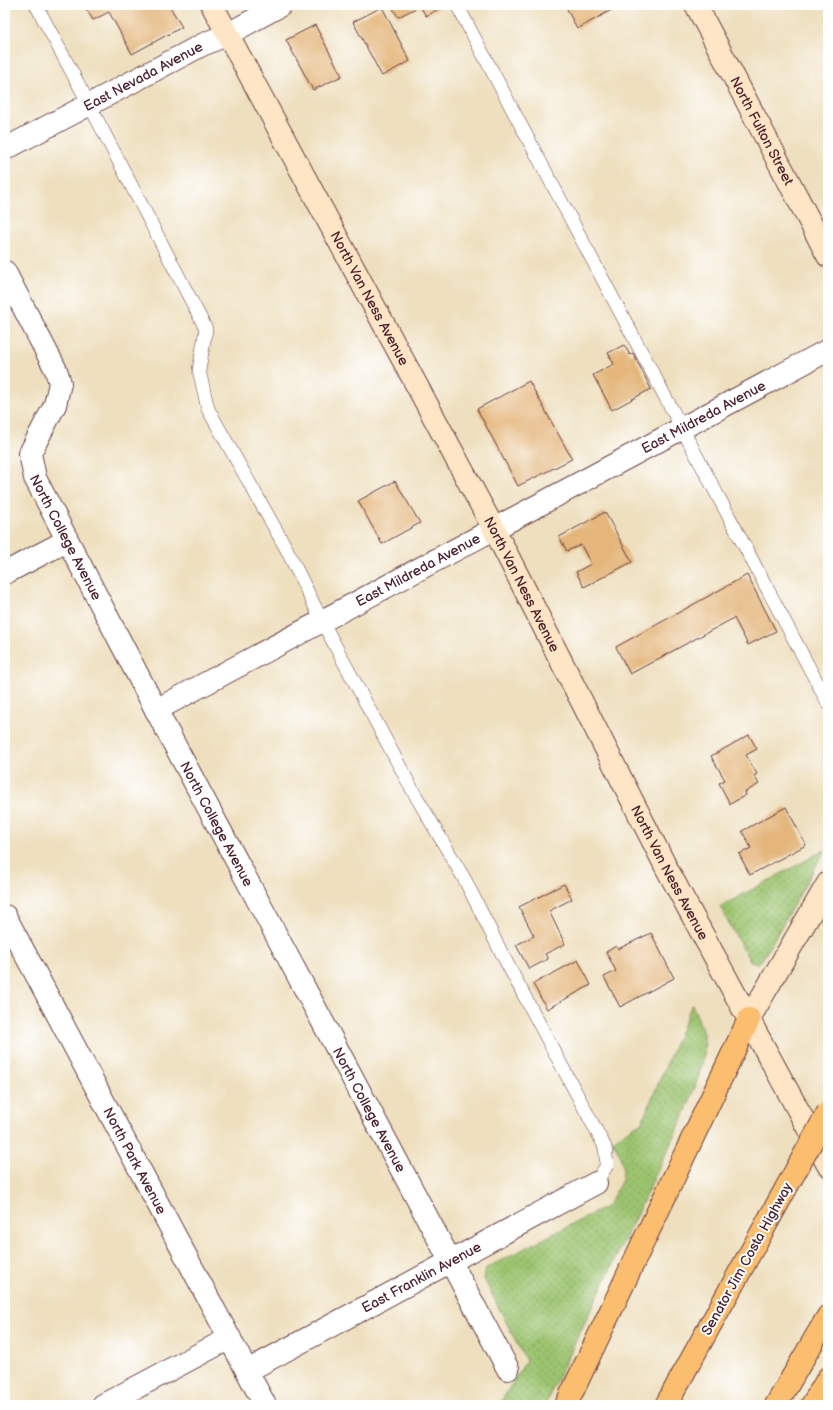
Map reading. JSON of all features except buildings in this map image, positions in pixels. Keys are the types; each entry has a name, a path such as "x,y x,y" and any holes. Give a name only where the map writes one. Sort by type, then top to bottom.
{"highway":[{"path":"566,1405 748,1019"},
{"name":"Senator Jim Costa Highway","path":"666,1405 828,1112"},
{"path":"776,1405 825,1322"},
{"path":"812,1405 828,1378"}],"main road":[{"name":"North Van Ness Avenue","path":"212,5 494,529 667,869 828,1165"},
{"name":"North Fulton Street","path":"696,5 828,256"},
{"path":"748,1019 828,883"}],"street":[{"name":"East Nevada Avenue","path":"5,149 281,5"},
{"name":"North College Avenue","path":"5,272 56,370 60,383 55,405 30,453 34,478 66,541 508,1369"},
{"name":"East Mildreda Avenue","path":"156,710 828,350"},
{"path":"5,573 66,541"},
{"name":"North Park Avenue","path":"5,916 266,1405"},
{"name":"East Franklin Avenue","path":"247,1371 596,1183"},
{"path":"104,1405 230,1338"}],"lane":[{"path":"36,5 90,104 206,329 198,370 208,409 286,548 322,621 413,791 465,880 501,952 605,1147 607,1165 596,1183"},
{"path":"457,5 828,703"}],"green space":[{"path":"825,850 762,960 756,964 750,961 720,907"},
{"path":"692,1004 702,1031 705,1048 694,1090 683,1118 545,1405 499,1405 526,1361 484,1279 486,1268 608,1206 622,1180 623,1167 620,1155 612,1140 642,1122"}]}
